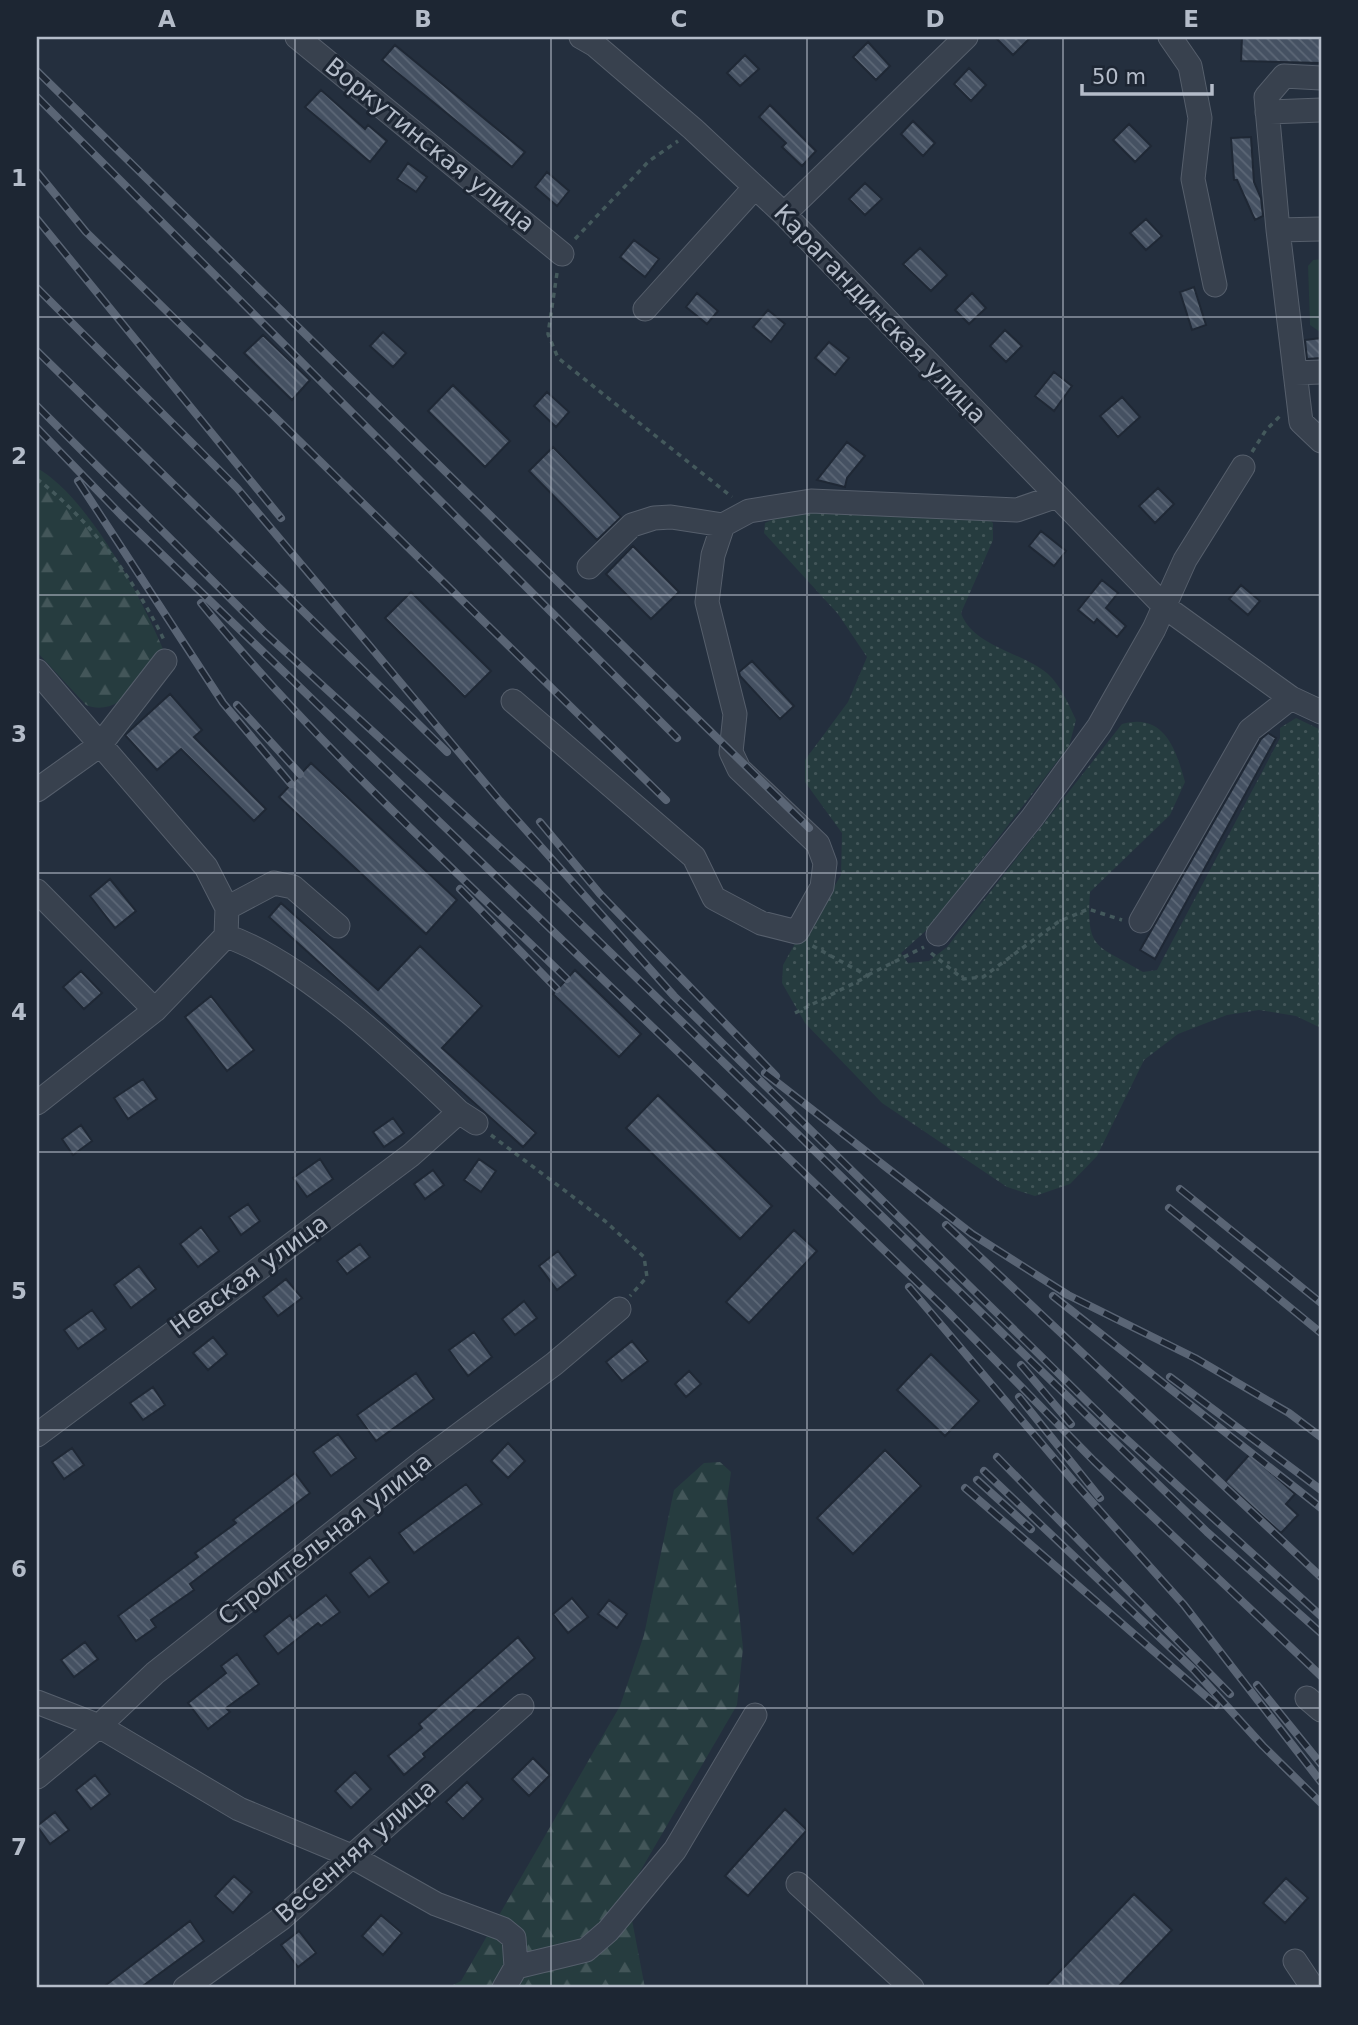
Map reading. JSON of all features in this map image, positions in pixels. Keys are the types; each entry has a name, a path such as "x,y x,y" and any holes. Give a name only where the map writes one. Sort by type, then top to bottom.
{"street":[{"name":"Воркутинская улица","path":"297,37 562,254"},
{"path":"784,214 966,37"},
{"path":"1170,37 1190,66 1200,118 1193,179 1215,285"},
{"name":"Карагандинская улица","path":"593,40 784,214 1165,607 1291,698 1321,712"},
{"path":"1321,78 1284,76 1266,97 1278,230 1301,422 1321,441"},
{"path":"1267,113 1321,110"},
{"path":"645,309 755,187"},
{"path":"1278,230 1321,229"},
{"path":"1295,373 1321,372"},
{"path":"931,940 1032,818 1099,726 1165,607 1185,560 1242,467"},
{"path":"589,567 632,525 654,517 723,525 749,511 811,501 1017,510 1057,496"},
{"path":"513,701 694,857 714,898 761,923 797,933 822,887 825,863 818,844 739,769 731,752 735,714 707,602 713,555 723,525"},
{"path":"37,790 100,745 165,661"},
{"path":"37,671 206,867 227,908 226,936 155,1010 37,1102"},
{"path":"1141,921 1250,730 1291,698"},
{"path":"227,908 274,883 293,887 338,926"},
{"path":"37,891 155,1010"},
{"path":"226,936 277,961 347,1012 467,1117"},
{"name":"Невская улица","path":"37,1435 411,1155 467,1117"},
{"name":"Строительная улица","path":"37,1777 99,1726 155,1673 421,1462 554,1364 619,1309"},
{"path":"37,1702 99,1726 239,1809 349,1856 436,1904 503,1928 514,1938 516,1967 504,1988"},
{"name":"Весенняя улица","path":"185,1988 282,1918 349,1856 522,1706"},
{"path":"516,1967 586,1950 608,1931 675,1850 755,1715"},
{"path":"798,1884 912,1988"},
{"path":"1296,1961 1313,1988"}],"path":[{"path":"693,129 649,161 562,254 552,295 548,334 558,358 749,511"},
{"path":"1242,467 1266,430 1298,397"},
{"path":"37,479 67,503 147,605 167,646 165,661"},
{"path":"796,1013 931,940 948,970 963,979 983,977 1058,922 1088,909 1117,920 1141,921"},
{"path":"797,933 814,948 868,976"},
{"path":"467,1117 605,1221 644,1257 647,1277 619,1309"}],"green space":[{"path":"1321,259 1320,332 1310,325 1308,266 1313,260"},
{"path":"37,468 75,501 93,524 127,576 163,649 142,682 122,701 110,706 98,708 86,705 37,652"},
{"path":"822,511 986,517 993,523 993,540 961,613 976,634 1038,666 1048,674 1061,690 1076,720 1069,746 929,928 901,953 908,963 929,961 947,947 1122,724 1136,722 1148,723 1166,736 1177,757 1185,782 1170,815 1090,892 1090,925 1097,944 1105,950 1143,972 1157,970 1280,738 1280,728 1296,718 1321,730 1321,1028 1296,1016 1259,1010 1227,1015 1178,1034 1144,1060 1097,1156 1070,1184 1035,1196 1007,1187 882,1103 805,1023 782,983 783,965 797,940 814,921 841,875 842,833 805,782 805,760 848,702 867,657 838,614 764,533 765,523 783,515"},
{"path":"720,1462 731,1472 727,1501 743,1648 737,1705 627,1894 645,1988 447,1988 461,1981 620,1706 644,1635 674,1490 704,1463"}],"building":[{"path":"995,37 1031,37 1013,55"},
{"path":"1242,37 1321,37 1321,63 1241,61"},
{"path":"868,42 890,66 876,80 853,57"},
{"path":"395,45 525,152 512,167 382,60"},
{"path":"745,55 759,69 740,86 727,73"},
{"path":"969,68 986,85 971,101 954,84"},
{"path":"321,90 365,129 368,125 387,141 370,162 305,107"},
{"path":"770,105 816,151 802,166 782,147 786,143 759,117"},
{"path":"913,121 935,143 923,156 901,134"},
{"path":"1129,124 1151,146 1135,162 1113,140"},
{"path":"1251,137 1254,182 1261,198 1263,216 1255,220 1237,180 1234,180 1231,138"},
{"path":"408,163 427,177 416,192 397,179"},
{"path":"547,172 569,191 557,206 535,187"},
{"path":"865,183 882,199 865,215 849,199"},
{"path":"1146,219 1162,236 1146,250 1130,233"},
{"path":"634,240 659,259 645,277 620,257"},
{"path":"920,248 947,275 931,291 903,264"},
{"path":"1194,287 1206,325 1192,330 1180,292"},
{"path":"697,293 718,311 707,324 686,307"},
{"path":"972,293 986,308 969,324 955,310"},
{"path":"768,310 785,324 771,342 753,327"},
{"path":"1005,330 1022,346 1006,362 990,346"},
{"path":"383,332 406,353 393,367 370,346"},
{"path":"263,335 310,380 292,400 244,353"},
{"path":"1321,338 1321,358 1307,359 1305,340"},
{"path":"829,342 849,358 835,375 815,358"},
{"path":"1054,372 1072,386 1054,411 1035,396"},
{"path":"453,385 510,441 485,467 428,411"},
{"path":"547,392 569,412 556,427 534,406"},
{"path":"1122,397 1140,417 1118,437 1100,416"},
{"path":"847,442 865,456 847,478 845,487 817,480"},
{"path":"553,447 621,517 597,540 529,471"},
{"path":"1158,488 1174,504 1155,523 1139,506"},
{"path":"1041,531 1066,551 1054,566 1029,546"},
{"path":"633,546 679,592 651,619 606,574"},
{"path":"1102,580 1118,593 1106,608 1126,626 1117,637 1097,619 1094,623 1078,610"},
{"path":"1241,585 1260,601 1248,615 1229,599"},
{"path":"411,592 491,671 465,697 385,618"},
{"path":"752,661 794,706 780,719 740,676 739,672"},
{"path":"170,694 202,730 194,737 266,809 254,821 181,749 157,770 125,735"},
{"path":"1268,733 1276,738 1155,959 1140,950 1261,739"},
{"path":"311,763 457,900 426,934 279,797"},
{"path":"110,879 136,911 115,928 90,896"},
{"path":"281,903 378,990 420,946 482,1006 442,1048 536,1133 523,1147 269,917"},
{"path":"575,970 641,1034 619,1057 553,994"},
{"path":"81,971 102,993 84,1009 63,987"},
{"path":"211,996 254,1050 227,1071 185,1017"},
{"path":"143,1079 157,1099 128,1119 114,1098"},
{"path":"658,1095 772,1206 740,1239 626,1128"},
{"path":"393,1118 404,1133 384,1147 373,1132"},
{"path":"81,1125 92,1141 73,1155 62,1139"},
{"path":"320,1159 333,1179 307,1197 293,1178"},
{"path":"479,1159 496,1171 481,1192 464,1180"},
{"path":"433,1170 444,1185 425,1199 414,1184"},
{"path":"248,1204 260,1221 241,1235 229,1217"},
{"path":"201,1227 219,1251 198,1267 180,1244"},
{"path":"794,1230 817,1251 749,1323 726,1302"},
{"path":"360,1244 370,1257 347,1274 337,1261"},
{"path":"558,1251 576,1275 557,1290 539,1266"},
{"path":"139,1266 156,1289 131,1308 114,1285"},
{"path":"286,1279 302,1298 278,1316 263,1297"},
{"path":"524,1301 537,1318 515,1335 502,1319"},
{"path":"92,1310 106,1329 78,1349 64,1330"},
{"path":"474,1332 492,1357 468,1376 449,1350"},
{"path":"213,1337 227,1354 208,1370 193,1353"},
{"path":"632,1341 648,1361 622,1381 606,1362"},
{"path":"931,1354 979,1401 945,1436 897,1390"},
{"path":"689,1371 701,1384 686,1397 675,1384"},
{"path":"416,1373 434,1399 376,1441 357,1415"},
{"path":"153,1387 165,1405 143,1420 130,1403"},
{"path":"338,1434 356,1458 331,1476 313,1452"},
{"path":"508,1443 525,1461 508,1478 491,1461"},
{"path":"72,1448 84,1465 64,1479 52,1462"},
{"path":"885,1450 921,1486 853,1554 817,1518"},
{"path":"1250,1454 1295,1494 1286,1504 1298,1515 1281,1533 1225,1482"},
{"path":"295,1473 310,1493 190,1584 194,1590 151,1620 156,1627 136,1641 118,1616 198,1557 195,1553 236,1523 233,1520"},
{"path":"466,1484 482,1504 414,1553 399,1533"},
{"path":"370,1557 389,1582 369,1597 350,1573"},
{"path":"326,1595 340,1612 321,1626 318,1623 278,1654 264,1636 290,1615 293,1620"},
{"path":"572,1598 588,1617 568,1633 553,1614"},
{"path":"609,1600 627,1614 617,1628 598,1614"},
{"path":"518,1637 535,1658 423,1754 425,1757 404,1775 388,1756 422,1728 419,1724"},
{"path":"85,1642 98,1659 74,1677 61,1660"},
{"path":"237,1654 259,1684 226,1708 230,1712 208,1729 188,1703 226,1673 221,1666"},
{"path":"533,1758 550,1775 529,1796 512,1779"},
{"path":"355,1772 371,1789 351,1808 335,1791"},
{"path":"95,1775 110,1794 91,1809 76,1790"},
{"path":"467,1782 483,1799 463,1819 446,1802"},
{"path":"785,1809 807,1830 748,1896 725,1876"},
{"path":"55,1812 69,1830 50,1844 37,1826"},
{"path":"234,1876 252,1892 233,1913 215,1896"},
{"path":"1286,1878 1308,1898 1285,1923 1263,1903"},
{"path":"1134,1894 1172,1930 1117,1988 1044,1988"},
{"path":"381,1915 402,1933 383,1955 362,1936"},
{"path":"190,1921 204,1941 140,1988 102,1988"},
{"path":"299,1931 316,1953 298,1967 281,1945"}],"railway":[{"path":"37,71 809,828"},
{"path":"37,97 677,738"},
{"path":"37,172 86,232 666,800"},
{"path":"37,219 281,518"},
{"path":"37,288 237,488 500,801 674,996 1112,1426 1321,1616"},
{"path":"37,351 447,752"},
{"path":"37,406 266,634 540,884 1207,1532 1321,1633"},
{"path":"37,428 121,515 945,1309 1094,1461 1321,1676"},
{"path":"78,481 223,703 291,784"},
{"path":"201,603 332,750 567,979"},
{"path":"237,705 300,774"},
{"path":"540,822 600,894 776,1076"},
{"path":"460,889 557,989"},
{"path":"765,1073 972,1234 1068,1295 1195,1358 1289,1413 1321,1437"},
{"path":"1180,1189 1321,1303"},
{"path":"1169,1208 1321,1333"},
{"path":"946,1225 1321,1577"},
{"path":"909,1287 1075,1483 1184,1605 1321,1782"},
{"path":"1053,1296 1321,1508"},
{"path":"1021,1365 1071,1424"},
{"path":"1170,1377 1321,1490"},
{"path":"1019,1397 1100,1498"},
{"path":"997,1457 1230,1694"},
{"path":"984,1471 1194,1670 1263,1746 1321,1803"},
{"path":"977,1480 1031,1529"},
{"path":"965,1488 1216,1705"},
{"path":"1257,1685 1321,1764"}]}
